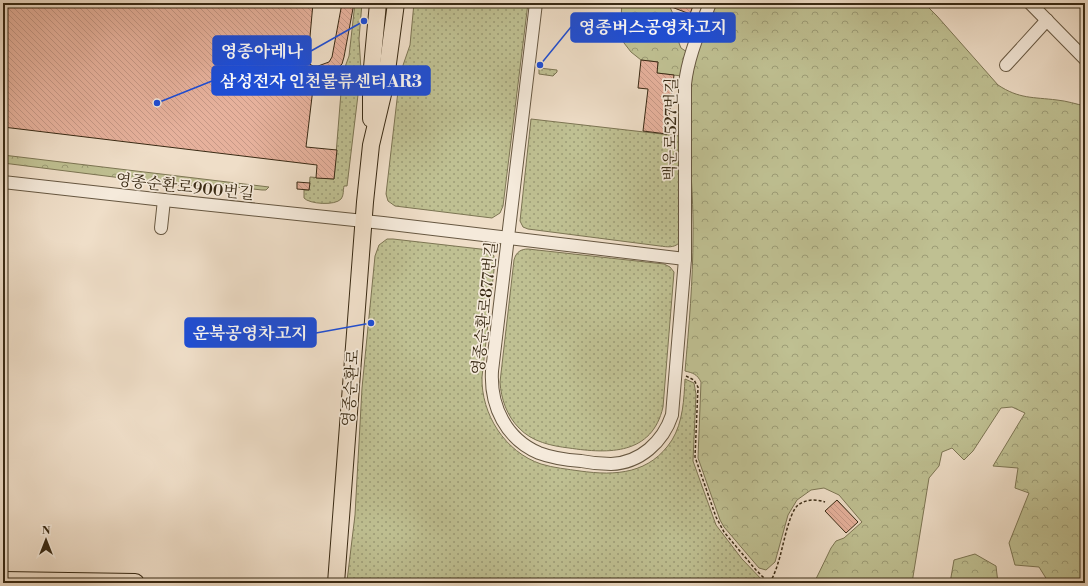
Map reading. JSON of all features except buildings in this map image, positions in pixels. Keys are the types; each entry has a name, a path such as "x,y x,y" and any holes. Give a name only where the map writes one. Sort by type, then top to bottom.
{"highway":[{"path":"3,570 98,581"},
{"path":"3,580 135,583"}],"main road":[{"name":"영종순환로","path":"336,583 363,220 371,144 371,78 378,3"},
{"name":"영종순환로","path":"371,144 385,86 396,3"}],"street":[{"name":"영종순환로877번길","path":"536,3 492,371 494,400 502,420 518,440 527,447 546,455 583,462 612,464 623,462 645,453 656,443 665,432 674,407 685,258"},
{"name":"백운로527번길","path":"685,258 686,70 690,54 710,3"},
{"path":"1030,3 1085,59"},
{"path":"1006,65 1047,20"},
{"name":"영종순환로900번길","path":"3,182 363,220 685,258"},
{"path":"161,228 164,200"}],"path":[{"path":"683,376 694,380 698,387 695,457 716,517 729,538 769,583 778,564 790,520 797,506 810,500 825,502"}],"green space":[{"path":"355,3 362,3 359,39 361,70 347,186 344,186 342,197 338,201 333,203 311,202 304,198 304,190 309,190 310,177 334,179 342,80 338,79 338,75 345,67 349,56"},
{"path":"414,3 528,3 503,206 500,213 492,218 395,206 388,201 386,194 400,74 410,45"},
{"path":"622,3 659,3 670,7 676,21 679,34 679,43 681,48 687,52 682,76 657,73 658,62 641,60 631,52 624,43 620,33"},
{"path":"715,3 924,3 998,85 1006,90 1020,95 1033,98 1061,100 1085,106 1085,583 1049,583 1039,567 1015,565 1009,543 1029,493 1015,488 1018,468 993,466 1025,413 1012,407 1001,408 973,451 964,460 952,448 942,452 939,466 929,478 912,583 814,583 836,541 844,538 862,522 839,495 824,488 811,490 797,500 788,515 775,562 766,570 759,568 724,527 720,520 698,458 701,382 694,374 685,371 693,252 693,215 689,133 690,92 697,54"},
{"path":"539,68 557,70 557,72 553,76 539,74"},
{"path":"531,119 679,136 679,243 677,245 665,247 528,229 523,227 520,221"},
{"path":"3,155 269,187 266,190 262,190 217,185 185,186 3,163"},
{"path":"387,239 489,250 493,253 495,261 482,377 483,391 491,418 498,430 516,451 528,458 541,464 565,469 606,473 631,470 643,466 653,460 672,440 681,418 685,379 694,383 696,394 693,461 716,525 742,559 765,583 405,583 347,581 355,515 362,388 375,256 379,245"},
{"path":"528,249 664,264 670,267 674,272 663,407 657,423 649,434 639,443 627,448 599,451 556,446 536,440 524,433 508,413 503,401 500,382 514,260 519,252"},
{"path":"975,554 996,566 998,583 950,583 954,560"}],"place":[{"name":"영종아레나","path":"364,21"},
{"name":"영종버스공영차고지","path":"540,65"},
{"name":"삼성전자 인천물류센터AR3","path":"157,103"},
{"name":"운북공영차고지","path":"371,323"}]}
